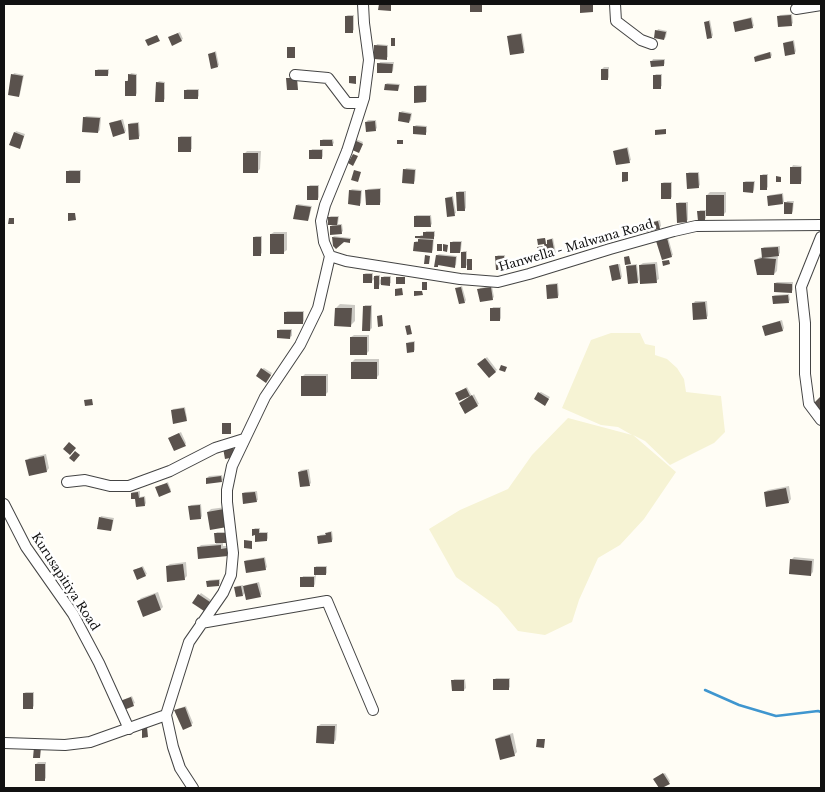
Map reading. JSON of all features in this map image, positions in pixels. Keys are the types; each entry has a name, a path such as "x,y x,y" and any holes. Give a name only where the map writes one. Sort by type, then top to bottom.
{"street":[{"path":"193,788 180,768 166,715 189,642 223,593 231,575 233,553 227,490 232,466 265,397 300,345 318,308 330,256 324,242 321,221 325,205 347,151 362,103 369,60 363,4"},
{"path":"615,4 616,20 641,40 652,44"},
{"path":"796,9 821,5"},
{"path":"295,75 328,78 347,103 362,103"},
{"name":"Hanwella - Malwana Road","path":"330,256 346,261 460,279 498,282 696,226 821,224"},
{"path":"821,237 801,287 805,323 808,404 821,420"},
{"path":"67,482 85,480 110,486 129,486 170,471 215,448 244,440"},
{"name":"Kurusapitiya Road","path":"4,504 26,548 73,614 100,663 129,729"},
{"path":"201,623 327,601 373,710"},
{"path":"4,743 65,745 90,742 166,715"}],"shaded area":[{"path":"611,333 640,333 645,344 655,346 655,355 667,359 677,368 684,379 686,392 721,396 725,432 714,443 670,465 645,441 633,435 676,472 644,519 620,545 598,558 579,600 572,622 545,635 518,631 498,607 456,577 429,529 460,510 508,489 532,455 568,418 632,435 618,427 601,425 562,408 591,340"}],"building":[{"path":"379,4 391,4 391,11 378,10"},
{"path":"470,4 482,4 482,12 470,12"},
{"path":"580,4 593,4 593,12 580,13"},
{"path":"791,15 792,26 778,27 777,16"},
{"path":"345,16 353,16 353,33 345,33"},
{"path":"751,18 753,28 735,32 733,22"},
{"path":"709,21 712,38 707,39 704,22"},
{"path":"655,30 666,32 664,40 654,38"},
{"path":"178,33 182,41 172,46 168,37"},
{"path":"521,34 524,53 510,55 507,36"},
{"path":"157,35 160,41 148,46 145,40"},
{"path":"391,38 395,38 395,46 391,46"},
{"path":"793,41 795,54 785,56 783,43"},
{"path":"374,45 387,46 387,60 374,59"},
{"path":"287,47 295,47 295,58 287,58"},
{"path":"215,52 218,67 211,69 208,54"},
{"path":"770,52 771,58 755,62 754,57"},
{"path":"664,60 664,66 651,67 650,61"},
{"path":"377,63 393,64 392,73 377,73"},
{"path":"601,69 608,69 608,80 601,80"},
{"path":"95,70 108,70 108,76 95,76"},
{"path":"11,74 23,76 19,97 8,95"},
{"path":"128,74 136,75 136,96 125,96 125,81 128,81"},
{"path":"653,75 661,75 661,89 653,89"},
{"path":"349,76 356,76 356,84 349,83"},
{"path":"286,78 297,78 298,90 287,90"},
{"path":"156,82 164,83 164,102 155,102"},
{"path":"385,84 399,85 398,91 384,90"},
{"path":"414,86 426,86 426,102 414,103"},
{"path":"184,90 198,90 198,99 184,99"},
{"path":"399,112 411,114 409,123 398,121"},
{"path":"83,117 100,118 98,133 82,132"},
{"path":"121,120 125,133 113,137 109,123"},
{"path":"375,121 376,131 366,132 365,122"},
{"path":"138,123 139,139 129,140 128,124"},
{"path":"413,126 426,127 426,135 413,134"},
{"path":"666,129 666,134 655,135 655,130"},
{"path":"14,132 24,136 20,149 9,145"},
{"path":"178,137 191,137 191,152 178,152"},
{"path":"320,140 332,140 333,146 320,146"},
{"path":"354,140 363,144 359,153 350,149"},
{"path":"397,140 403,140 403,144 397,144"},
{"path":"627,148 630,163 616,165 613,151"},
{"path":"309,150 322,150 322,159 309,159"},
{"path":"243,153 258,153 258,173 243,173"},
{"path":"353,154 358,156 353,166 348,163"},
{"path":"790,167 801,167 801,184 790,184"},
{"path":"403,169 415,170 414,184 402,183"},
{"path":"354,170 361,172 358,182 351,180"},
{"path":"66,171 80,171 80,183 66,183"},
{"path":"622,172 628,172 628,181 622,182"},
{"path":"686,173 698,173 699,188 687,189"},
{"path":"760,175 767,175 767,190 760,190"},
{"path":"776,176 781,177 781,182 776,182"},
{"path":"743,182 754,182 753,193 743,192"},
{"path":"661,183 671,183 671,199 661,199"},
{"path":"307,186 318,186 318,200 307,200"},
{"path":"380,189 380,205 366,205 365,190"},
{"path":"349,190 361,191 360,206 348,204"},
{"path":"456,192 464,192 465,211 457,211"},
{"path":"782,194 783,204 768,206 767,196"},
{"path":"706,195 724,195 724,216 706,216"},
{"path":"452,197 455,216 447,217 445,198"},
{"path":"784,202 793,203 792,214 784,214"},
{"path":"676,203 686,203 687,222 677,223"},
{"path":"296,205 311,207 308,221 293,219"},
{"path":"697,211 705,211 705,221 698,221"},
{"path":"68,213 75,213 76,220 68,221"},
{"path":"414,216 430,216 431,227 414,227"},
{"path":"328,217 338,217 337,225 328,225"},
{"path":"9,218 14,218 14,224 8,224"},
{"path":"658,221 660,229 644,232 642,225"},
{"path":"341,225 342,234 330,235 330,226"},
{"path":"423,232 434,232 434,239 415,238 415,236 423,236"},
{"path":"270,234 284,234 284,254 270,254"},
{"path":"253,237 261,237 261,256 253,256"},
{"path":"332,237 350,239 350,243 344,242 336,249 333,246"},
{"path":"545,238 546,244 547,240 552,239 555,255 547,257 544,244 538,245 537,239"},
{"path":"667,238 672,257 662,260 656,241"},
{"path":"418,239 433,240 432,253 413,251 414,242 418,242"},
{"path":"450,242 461,242 460,253 450,253"},
{"path":"437,244 442,244 442,251 437,251"},
{"path":"443,244 448,245 447,252 443,251"},
{"path":"543,246 545,253 539,254 537,247"},
{"path":"778,247 779,256 762,258 761,248"},
{"path":"461,252 466,252 466,268 461,268"},
{"path":"425,255 430,256 429,264 424,264"},
{"path":"436,255 456,257 455,268 438,265 438,267 434,267"},
{"path":"495,256 504,256 505,270 496,270"},
{"path":"629,256 631,264 625,265 624,257"},
{"path":"762,258 776,259 774,275 757,275 754,260"},
{"path":"467,259 472,259 472,270 467,270"},
{"path":"669,260 670,264 663,266 662,261"},
{"path":"618,264 621,279 612,281 609,266"},
{"path":"655,264 657,283 640,284 639,265"},
{"path":"636,265 638,283 628,284 626,266"},
{"path":"363,274 372,274 372,283 363,283"},
{"path":"374,276 379,276 379,289 374,289"},
{"path":"381,277 390,277 390,286 381,285"},
{"path":"396,277 405,277 405,284 396,284"},
{"path":"422,282 427,282 427,290 422,290"},
{"path":"774,283 792,284 792,293 774,292"},
{"path":"557,284 558,298 547,299 546,285"},
{"path":"461,287 465,303 459,304 455,288"},
{"path":"491,287 493,300 480,302 477,289"},
{"path":"402,288 403,295 395,296 395,289"},
{"path":"414,291 422,291 423,295 414,296"},
{"path":"788,295 789,303 773,304 772,296"},
{"path":"705,302 707,319 693,320 692,303"},
{"path":"363,306 371,306 370,331 362,331"},
{"path":"335,308 352,308 351,327 334,326"},
{"path":"490,308 500,308 500,321 490,321"},
{"path":"284,312 303,312 303,324 284,324"},
{"path":"382,315 383,326 378,327 377,316"},
{"path":"780,321 783,331 765,336 762,326"},
{"path":"410,325 412,334 407,335 405,326"},
{"path":"277,330 291,330 290,339 277,338"},
{"path":"350,337 367,337 367,355 350,355"},
{"path":"414,342 414,352 407,353 406,343"},
{"path":"485,358 496,372 489,378 477,364"},
{"path":"351,362 377,362 377,379 351,379"},
{"path":"501,365 507,367 505,372 499,370"},
{"path":"261,368 271,375 266,383 256,376"},
{"path":"301,376 326,376 326,396 301,396"},
{"path":"466,388 470,396 459,401 455,393"},
{"path":"538,392 549,399 545,406 534,399"},
{"path":"472,395 478,406 465,414 459,403"},
{"path":"821,396 821,413 813,404"},
{"path":"92,399 93,405 85,406 84,400"},
{"path":"184,408 187,421 173,424 171,410"},
{"path":"222,423 231,423 231,434 222,434"},
{"path":"179,433 186,446 174,451 168,438"},
{"path":"69,442 76,448 70,455 63,449"},
{"path":"233,446 235,457 225,459 223,448"},
{"path":"75,451 80,455 74,462 69,458"},
{"path":"44,456 47,472 29,476 25,460"},
{"path":"307,470 310,486 300,487 298,472"},
{"path":"221,476 222,482 206,484 206,478"},
{"path":"167,483 171,492 159,497 155,487"},
{"path":"786,488 789,503 766,507 764,492"},
{"path":"138,492 139,498 144,497 145,506 136,507 135,499 131,499 131,493"},
{"path":"255,492 257,502 243,504 242,493"},
{"path":"200,505 201,519 190,520 188,506"},
{"path":"224,509 227,527 210,530 207,512"},
{"path":"99,517 113,520 111,531 97,529"},
{"path":"252,529 259,529 259,533 267,533 267,541 255,542 255,535 252,536"},
{"path":"331,532 332,542 318,544 317,536 326,535 325,533"},
{"path":"214,533 228,533 229,543 215,543"},
{"path":"244,540 252,541 252,549 244,548"},
{"path":"221,545 221,549 227,548 228,556 198,559 197,547"},
{"path":"264,558 266,570 246,573 244,561"},
{"path":"790,559 812,561 811,576 789,574"},
{"path":"183,564 185,580 167,582 166,566"},
{"path":"142,567 146,576 137,580 133,570"},
{"path":"314,567 326,567 326,575 314,575"},
{"path":"300,577 314,577 314,587 300,587"},
{"path":"219,580 219,586 207,587 206,581"},
{"path":"257,583 261,597 246,600 243,586"},
{"path":"241,586 243,596 236,597 234,587"},
{"path":"155,594 161,610 143,617 137,601"},
{"path":"198,594 210,602 204,611 192,603"},
{"path":"493,679 509,679 509,690 493,690"},
{"path":"451,680 464,680 464,691 452,691"},
{"path":"23,693 33,693 33,709 23,709"},
{"path":"131,697 134,706 124,710 120,701"},
{"path":"185,707 192,726 183,730 174,710"},
{"path":"317,726 335,726 334,744 316,743"},
{"path":"147,727 148,737 142,738 142,728"},
{"path":"510,735 515,756 500,760 495,739"},
{"path":"537,739 545,739 544,748 536,747"},
{"path":"34,747 41,747 40,758 33,758"},
{"path":"35,764 45,764 45,781 35,781"},
{"path":"663,773 670,784 659,788 653,779"}],"waterway":[{"path":"705,690 739,705 776,716 821,712"}]}
